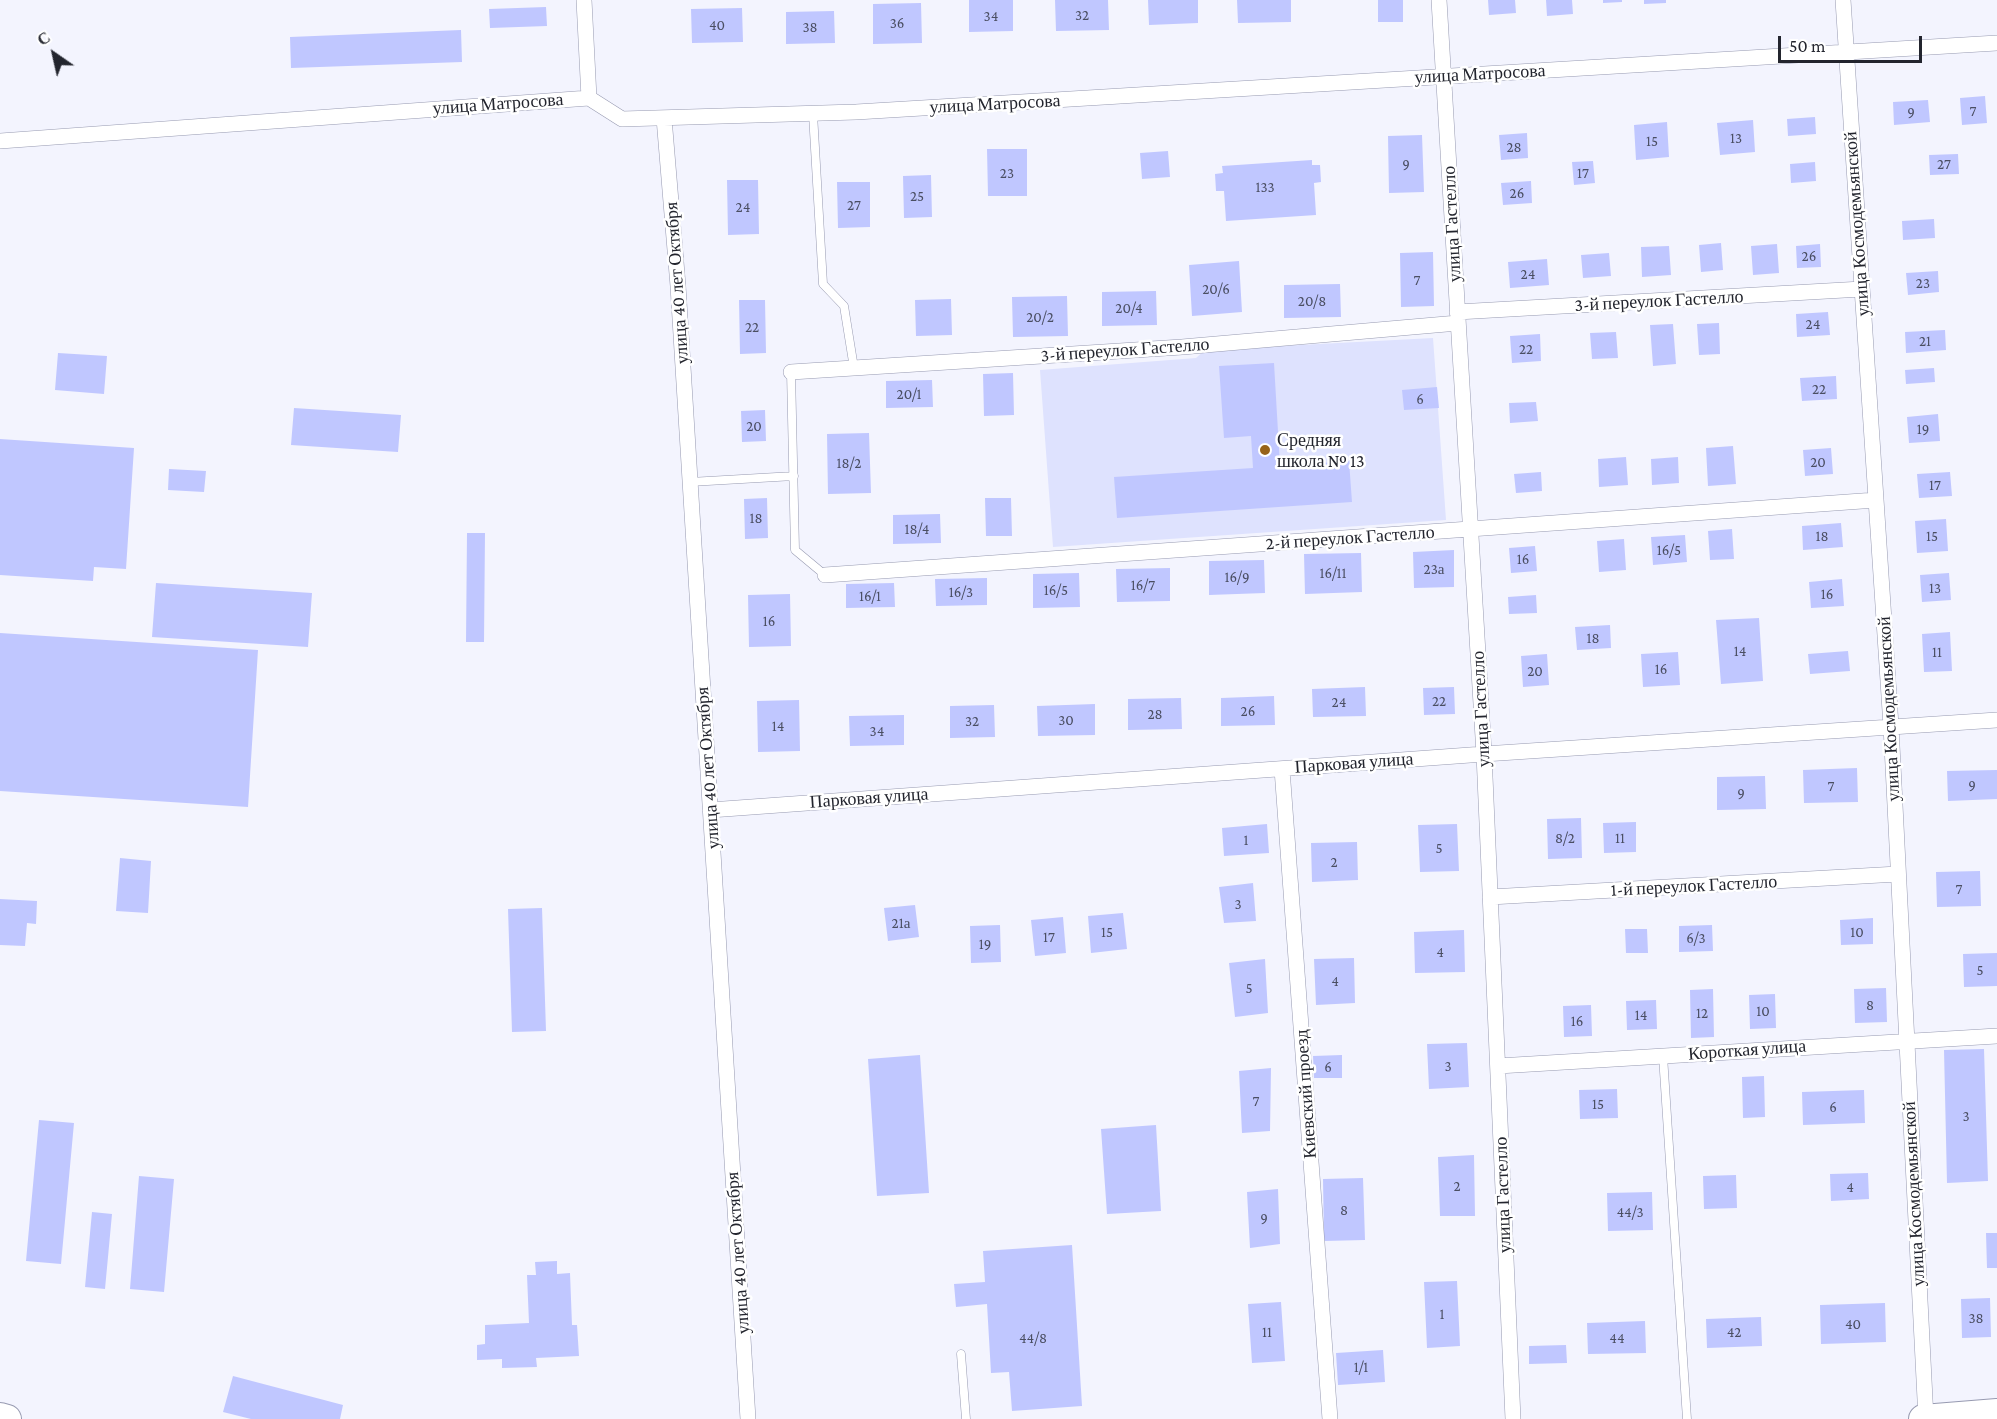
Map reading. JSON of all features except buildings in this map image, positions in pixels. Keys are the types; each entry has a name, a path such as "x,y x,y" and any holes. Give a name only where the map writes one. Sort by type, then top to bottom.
{"highway":[{"path":"1924,1419 1997,1413"},
{"path":"0,1417 7,1419"}],"street":[{"path":"584,0 589,98"},
{"name":"улица Гастелло","path":"1439,0 1484,754 1513,1419"},
{"name":"улица Космодемьянской","path":"1843,0 1891,726 1924,1419"},
{"name":"улица Матросова","path":"0,141 589,98 622,119 813,114 1997,43"},
{"name":"улица 40 лет Октября","path":"664,118 678,286 748,1419"},
{"name":"3-й переулок Гастелло","path":"791,372 1182,347 1457,318 1862,289"},
{"name":"2-й переулок Гастелло","path":"825,575 1876,501"},
{"name":"Парковая улица","path":"710,810 1484,754 1997,720"},
{"name":"Киевский проезд","path":"1282,769 1330,1419"},
{"name":"1-й переулок Гастелло","path":"1490,897 1898,874"},
{"name":"Короткая улица","path":"1498,1066 1997,1036"}],"lane":[{"path":"813,114 823,284 844,306 854,368"},
{"path":"791,372 795,550 825,575"},
{"path":"690,482 794,476"},
{"path":"1662,1056 1687,1419"},
{"path":"961,1354 966,1419"}],"shaded area":[{"path":"1433,338 1446,520 1053,547 1040,370 1196,358 1205,350"}],"place":[{"name":"Средняя школа № 13","path":"1265,450"}]}
